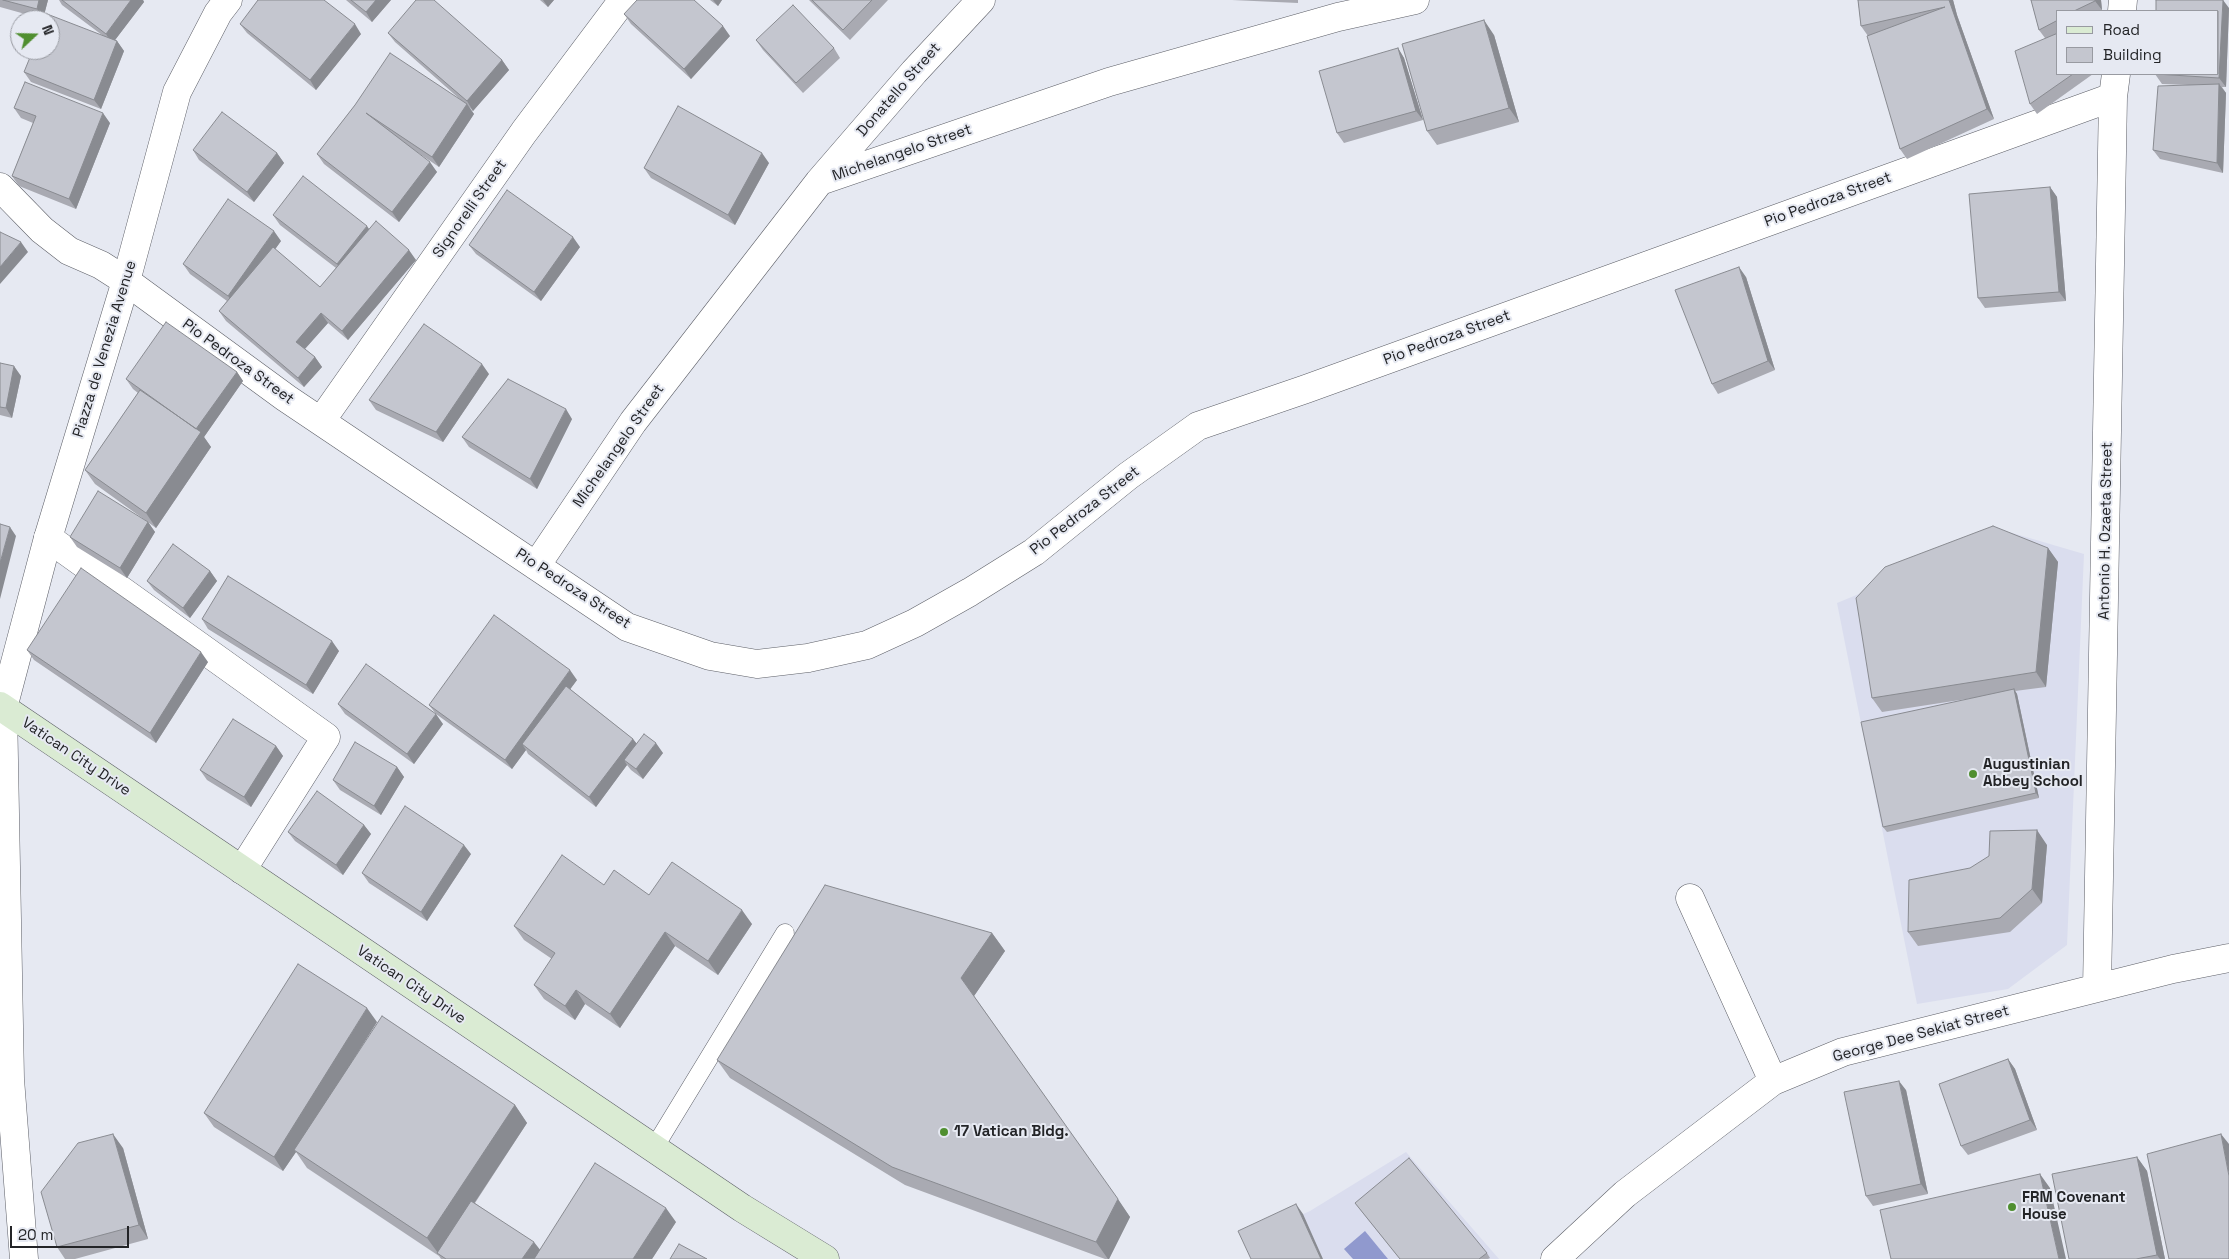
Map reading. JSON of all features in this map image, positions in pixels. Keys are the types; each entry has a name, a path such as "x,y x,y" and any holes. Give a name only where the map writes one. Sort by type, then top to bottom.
{"main road":[{"name":"Vatican City Drive","path":"2,707 742,1208 825,1259"}],"street":[{"name":"Piazza de Venezia Avenue","path":"24,1259 10,1079 2,707 48,538 126,281 177,92 218,13 228,0"},
{"name":"Signorelli Street","path":"321,421 519,140 623,0"},
{"name":"Donatello Street","path":"819,182 914,72 980,0"},
{"name":"Michelangelo Street","path":"536,566 633,422 819,182 1109,82 1338,9 1415,0"},
{"name":"Pio Pedroza Street","path":"0,187 42,230 69,251 102,265 126,281 286,398 627,627 710,656 757,664 808,658 867,645 916,623 1034,552 1128,476 1198,426 1306,389 2114,86"},
{"name":"Antonio H. Ozaeta Street","path":"2097,988 2114,86"},
{"path":"48,538 326,737 242,870"},
{"path":"1690,898 1773,1081"},
{"name":"George Dee Sekiat Street","path":"1555,1259 1625,1194 1773,1081 1842,1052 2172,969 2229,958"}],"lane":[{"path":"654,1148 785,933"}],"shaded area":[{"name":"Augustinian Abbey School","path":"2009,532 2084,554 2067,945 2008,989 1917,1004 1837,603"},
{"path":"1406,1152 1499,1259 1254,1259 1245,1241 1310,1211"}],"water":[{"path":"1365,1231 1388,1259 1353,1259 1344,1249"}],"building":[{"path":"3,0 39,0 37,9"},
{"path":"62,0 131,0 106,34"},
{"path":"258,0 324,0 355,24 310,80 240,24"},
{"path":"351,0 376,0 366,12"},
{"path":"416,0 434,0 502,60 467,101 388,33"},
{"path":"637,0 694,0 723,26 684,69 624,14"},
{"path":"812,0 872,0 843,30"},
{"path":"1858,0 1949,0 1987,109 1900,149 1867,36 1945,7 1861,26"},
{"path":"2031,0 2095,0 2076,10 2056,10 2056,21 2039,30"},
{"path":"2156,0 2223,0 2219,78 2172,75 2219,75 2219,10 2156,10"},
{"path":"793,5 834,48 796,83 756,40"},
{"path":"60,19 117,41 94,100 24,72 29,60 60,60"},
{"path":"1484,20 1509,108 1427,131 1402,44"},
{"path":"2056,34 2056,75 2072,75 2030,104 2015,51"},
{"path":"1398,48 1416,111 1337,133 1319,71"},
{"path":"390,53 467,104 432,157 366,113 430,162 392,212 317,154 355,105"},
{"path":"25,82 103,113 69,199 12,176 36,116 14,108"},
{"path":"2219,84 2217,163 2153,150 2158,86"},
{"path":"678,106 762,153 728,215 644,168"},
{"path":"222,112 277,153 247,192 193,150"},
{"path":"303,176 367,226 337,264 273,215"},
{"path":"2050,187 2059,292 1978,298 1969,194"},
{"path":"507,190 573,237 534,292 469,245"},
{"path":"228,199 274,231 228,296 183,264"},
{"path":"376,221 409,250 342,331 321,313 296,342 315,357 298,378 219,311 273,247 320,287"},
{"path":"0,232 21,242 0,267"},
{"path":"1739,267 1768,361 1712,384 1675,290"},
{"path":"166,322 237,372 196,429 126,379"},
{"path":"424,324 482,364 436,432 369,400"},
{"path":"0,363 14,366 6,408 0,407"},
{"path":"508,379 566,409 530,479 462,437"},
{"path":"140,390 201,432 146,513 85,470"},
{"path":"98,491 148,522 120,568 70,537"},
{"path":"0,524 10,527 0,563"},
{"path":"1993,526 2048,548 2036,672 1872,698 1856,598 1885,567"},
{"path":"173,544 210,571 183,608 147,581"},
{"path":"81,568 201,652 150,733 27,650"},
{"path":"228,576 332,641 306,685 202,619"},
{"path":"494,615 570,670 505,760 429,705"},
{"path":"366,664 436,714 407,754 338,704"},
{"path":"566,686 633,739 589,797 522,744"},
{"path":"2014,689 2036,793 1883,827 1861,722"},
{"path":"233,719 276,746 244,797 200,770"},
{"path":"644,734 656,743 636,769 624,760"},
{"path":"355,742 397,767 374,806 333,780"},
{"path":"317,791 364,825 336,865 288,832"},
{"path":"405,806 464,845 421,912 362,873"},
{"path":"2037,830 2032,889 2000,918 1908,932 1909,880 1970,868 1989,856 1990,831"},
{"path":"562,855 604,885 614,870 649,895 672,862 742,910 708,961 665,932 610,1014 576,990 565,1006 534,985 555,953 514,926"},
{"name":"17 Vatican Bldg.","path":"825,885 992,933 961,978 1118,1199 1096,1242 892,1167 717,1060"},
{"path":"298,964 367,1008 274,1157 204,1113"},
{"path":"382,1016 515,1105 427,1238 294,1150"},
{"path":"2008,1059 2030,1120 1961,1146 1939,1084"},
{"path":"1899,1081 1921,1184 1866,1196 1844,1092"},
{"path":"113,1134 139,1225 57,1247 41,1192 78,1143"},
{"path":"2221,1134 2229,1176 2229,1259 2169,1259 2147,1154"},
{"path":"2137,1157 2157,1255 2136,1259 2069,1259 2052,1174"},
{"path":"1409,1158 1487,1253 1479,1259 1400,1259 1355,1203"},
{"path":"595,1163 666,1208 633,1259 534,1259"},
{"name":"FRM Covenant House","path":"2040,1174 2059,1259 1891,1259 1880,1210"},
{"path":"471,1201 534,1242 522,1259 446,1259 437,1253"},
{"path":"1296,1204 1321,1259 1251,1259 1238,1231"},
{"path":"679,1244 707,1259 670,1259"}],"place":[{"name":"Augustinian Abbey School","path":"1973,774"},
{"name":"17 Vatican Bldg.","path":"944,1132"},
{"name":"FRM Covenant House","path":"2012,1207"}]}
